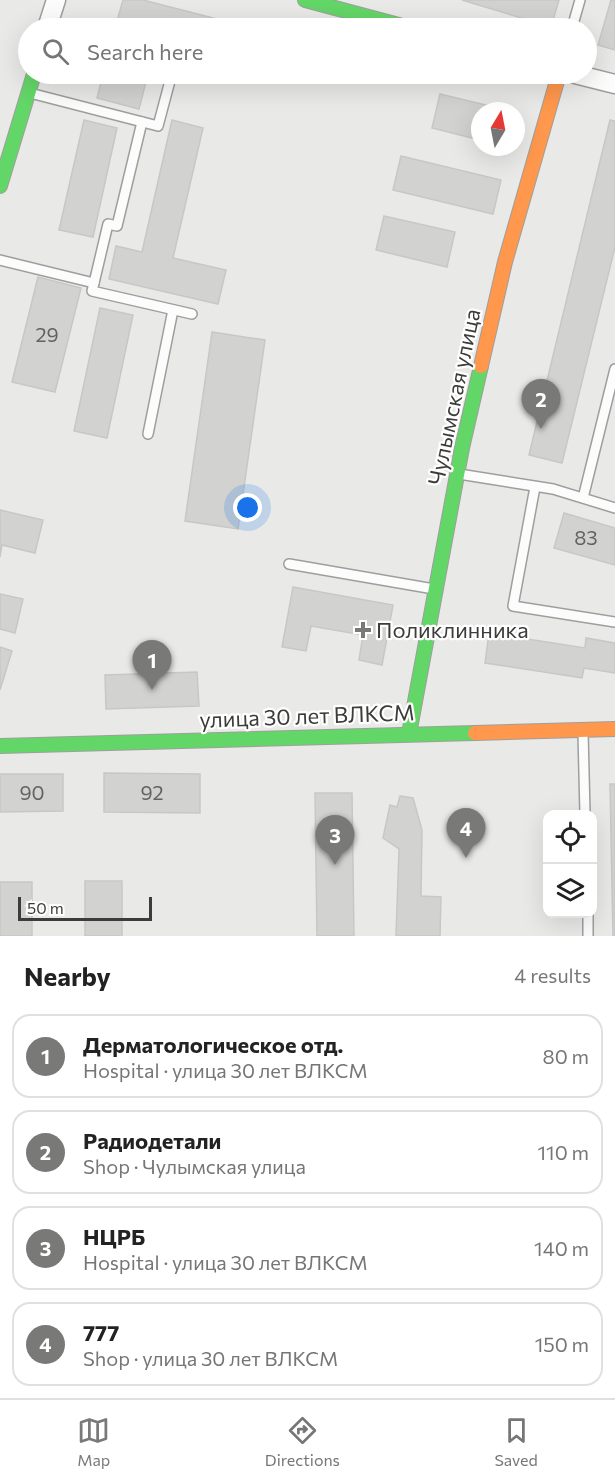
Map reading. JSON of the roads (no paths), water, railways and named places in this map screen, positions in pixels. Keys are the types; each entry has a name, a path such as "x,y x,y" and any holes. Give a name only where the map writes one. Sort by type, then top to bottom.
{"street":[{"path":"50,18 56,0"},
{"path":"305,0 332,4 378,18"},
{"path":"597,80 615,84"},
{"path":"0,186 30,84"},
{"name":"Чулымская улица","path":"409,734 458,474 505,262 556,84"},
{"name":"улица 30 лет ВЛКСМ","path":"0,746 615,729"}],"lane":[{"path":"575,18 580,0"},
{"path":"28,92 158,126 169,84"},
{"path":"142,122 117,226 108,224 92,291 192,314"},
{"path":"0,260 94,283"},
{"path":"148,435 173,310"},
{"path":"583,498 615,369"},
{"path":"458,474 535,487 615,508"},
{"path":"535,487 513,606 615,622"},
{"path":"289,564 436,590"},
{"path":"583,730 585,810"},
{"path":"588,918 588,936"}],"place":[{"name":"Радиодетали","path":"541,429"},
{"name":"Поликлинника","path":"363,630"},
{"name":"Дерматологическое отд.","path":"152,690"},
{"name":"777","path":"466,858"},
{"name":"НЦРБ","path":"335,865"}]}
